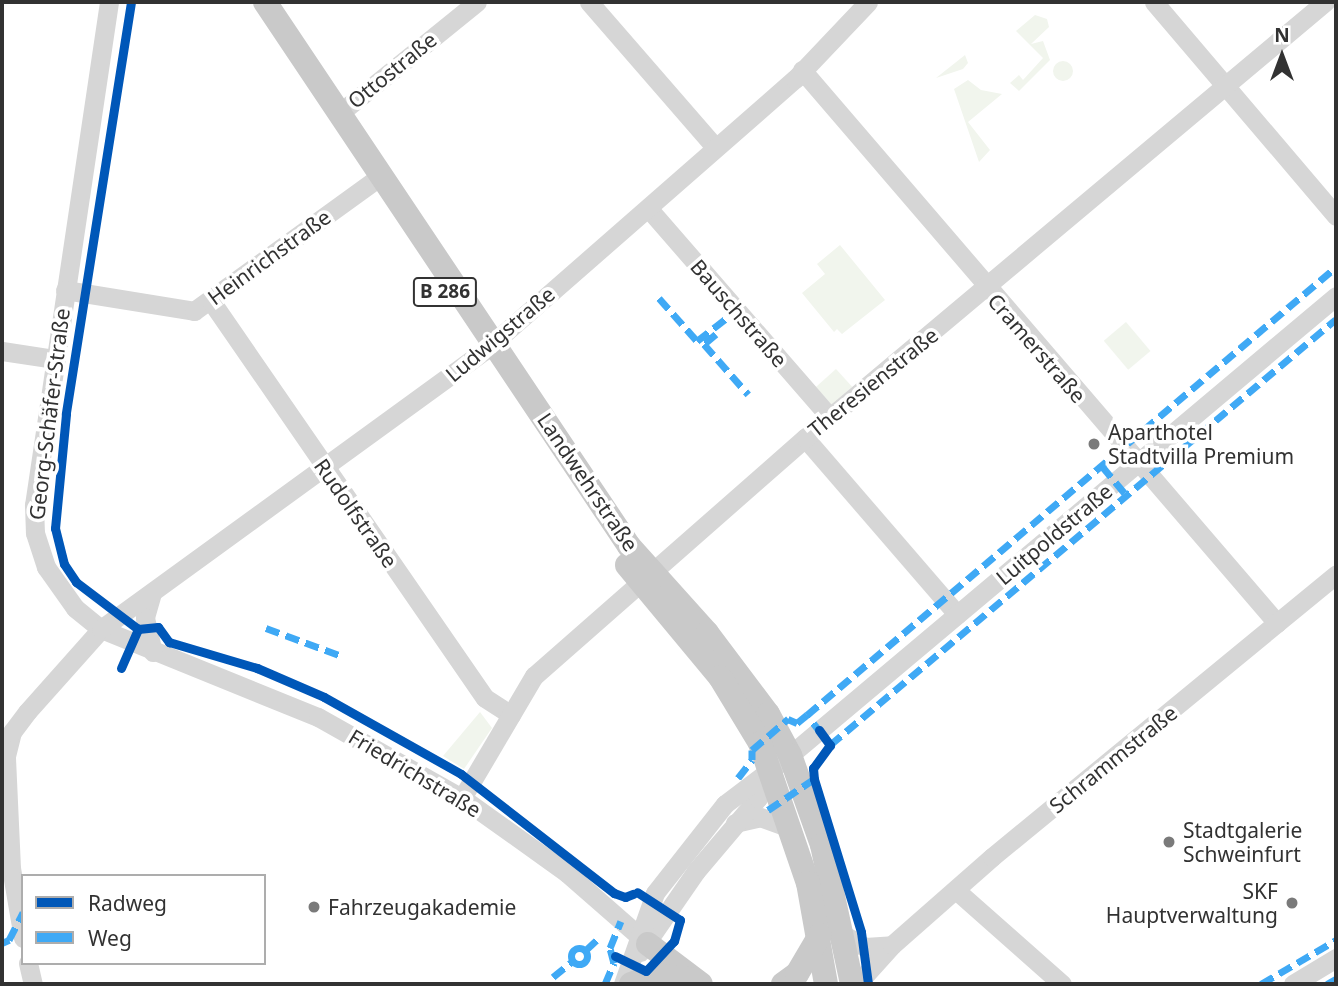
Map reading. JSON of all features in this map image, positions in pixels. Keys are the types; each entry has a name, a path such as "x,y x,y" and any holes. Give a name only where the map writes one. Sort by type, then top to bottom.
{"main road":[{"name":"Landwehrstraße","path":"248,2 377,178 488,347 646,577 781,762 822,845 845,935 854,984"},
{"name":"Landwehrstraße","path":"265,2 341,112 377,178"},
{"name":"Landwehrstraße","path":"781,762 791,828 820,935 826,984"},
{"path":"783,984 807,960 820,935"},
{"path":"642,939 697,982"},
{"path":"631,974 697,982"}],"street":[{"name":"Georg-Schäfer-Straße","path":"102,629 58,587 35,533 34,505 110,2"},
{"name":"Ottostraße","path":"341,112 477,2"},
{"path":"589,2 714,146"},
{"name":"Ludwigstraße","path":"102,629 325,469 488,347 802,70 868,2"},
{"path":"1154,2 1336,216"},
{"name":"Theresienstraße","path":"462,798 534,676 805,438 986,289 1325,2"},
{"name":"Cramerstraße","path":"802,70 986,289 1277,623"},
{"name":"Heinrichstraße","path":"65,290 194,311 377,178"},
{"name":"Bauschstraße","path":"648,208 830,417"},
{"name":"Luitpoldstraße","path":"623,984 631,974 655,892 691,842 745,785 781,762 1336,296"},
{"name":"Rudolfstraße","path":"211,301 485,698 511,715"},
{"path":"2,351 55,359"},
{"path":"805,438 957,614"},
{"name":"Schrammstraße","path":"854,984 892,945 958,891 992,857 1336,575"},
{"path":"152,593 145,618 153,652"},
{"path":"21,925 10,855 6,756 12,732 102,629"},
{"name":"Friedrichstraße","path":"102,629 318,717 462,798 567,873 642,939"},
{"name":"Luitpoldstraße","path":"642,939 758,798 781,762"},
{"path":"735,823 760,817 791,828"},
{"path":"958,891 1062,984"},
{"path":"845,935 865,947 892,945"},
{"path":"1293,984 1336,958"},
{"path":"28,965 33,984"}],"shaded area":[{"path":"1035,15 1047,19 1049,27 1031,44 1043,41 1050,60 1019,91 1010,83 1019,75 1023,80 1043,58 1016,31"},
{"path":"965,55 968,63 963,69 936,78"},
{"path":"1063,61 1070,64 1073,71 1070,78 1063,81 1056,78 1053,71 1056,64"},
{"path":"968,80 981,90 1002,94 968,122 990,150 979,162 954,89"},
{"path":"840,245 885,300 842,334 837,329 834,332 802,293 825,274 817,264"},
{"path":"1126,322 1150,351 1128,370 1104,341"},
{"path":"836,369 852,387 832,405 816,387"},
{"path":"480,712 492,728 464,769 443,756"}],"marked path":[{"path":"822,734 807,715 1336,267"},
{"path":"659,298 697,341 737,310"},
{"path":"830,745 1336,319"},
{"path":"716,334 704,344 748,394"},
{"path":"1102,466 1127,496"},
{"path":"266,628 339,655"},
{"path":"738,778 752,760 752,750 788,719 797,723 807,715"},
{"path":"768,810 814,779"},
{"path":"2,943 9,940 21,916"},
{"path":"605,984 614,963 610,948 621,921"},
{"path":"586,950 600,937"},
{"path":"1261,984 1336,940"},
{"path":"576,948 582,948 587,956 585,962 576,964 571,959 571,953 576,948"},
{"path":"553,977 573,961"},
{"path":"1327,984 1336,979"}],"cycle path":[{"path":"131,2 66,414 55,528 64,564 76,582 138,629"},
{"path":"121,668 138,629 158,627 169,642 257,668 324,697 461,774 614,893 625,897 633,894"},
{"path":"819,730 830,745 813,768 814,779 861,932 868,984"},
{"path":"615,956 646,971 674,941 680,920 637,892"}],"place":[{"name":"Aparthotel Stadtvilla Premium","path":"1094,444"},
{"name":"Stadtgalerie Schweinfurt","path":"1169,842"},
{"name":"SKF Hauptverwaltung","path":"1292,903"},
{"name":"Fahrzeugakademie","path":"314,907"}]}
